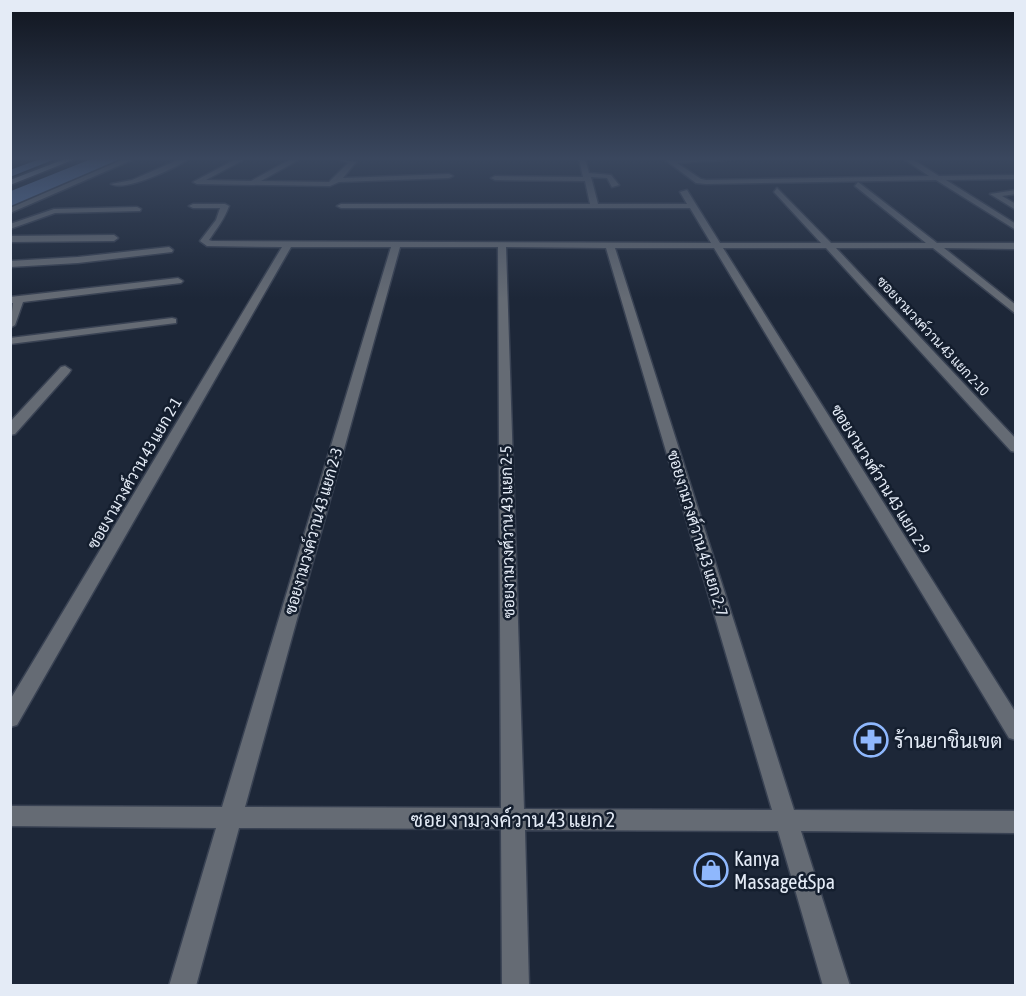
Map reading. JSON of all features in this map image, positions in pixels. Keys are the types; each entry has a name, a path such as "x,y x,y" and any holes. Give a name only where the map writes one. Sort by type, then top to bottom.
{"street":[{"name":"ซอยงามวงค์วาน 43 แยก 2-10","path":"791,205 1016,448"},
{"path":"884,205 1016,311"},
{"path":"980,205 1016,228"},
{"path":"193,206 225,208 220,221 215,224 204,243 396,246 1016,246"},
{"path":"341,206 692,206"},
{"name":"ซอยงามวงศ์วาน 43 แยก 2-9","path":"692,206 1016,732"},
{"path":"10,227 54,211 137,208"},
{"path":"10,239 114,237"},
{"name":"ซอยงามวงศ์วาน 43 แยก 2-1","path":"10,719 288,244"},
{"name":"ซอยงามวงศ์วาน 43 แยก 2-5","path":"502,245 516,986"},
{"name":"ซอยงามวงศ์วาน 43 แยก 2-7","path":"610,245 837,986"},
{"name":"ซอยงามวงค์วาน 43 แยก 2-3","path":"182,986 396,246"},
{"path":"10,264 78,260 169,250"},
{"path":"10,325 15,300 178,281"},
{"path":"10,341 172,321"},
{"path":"10,431 65,370"},
{"path":"10,414 26,414"},
{"name":"ซอย งามวงค์วาน 43 แยก 2","path":"10,816 1016,822"}],"place":[{"name":"ร้านยาชินเขต","path":"871,740"},
{"name":"Kanya Massage&Spa","path":"711,870"}]}
